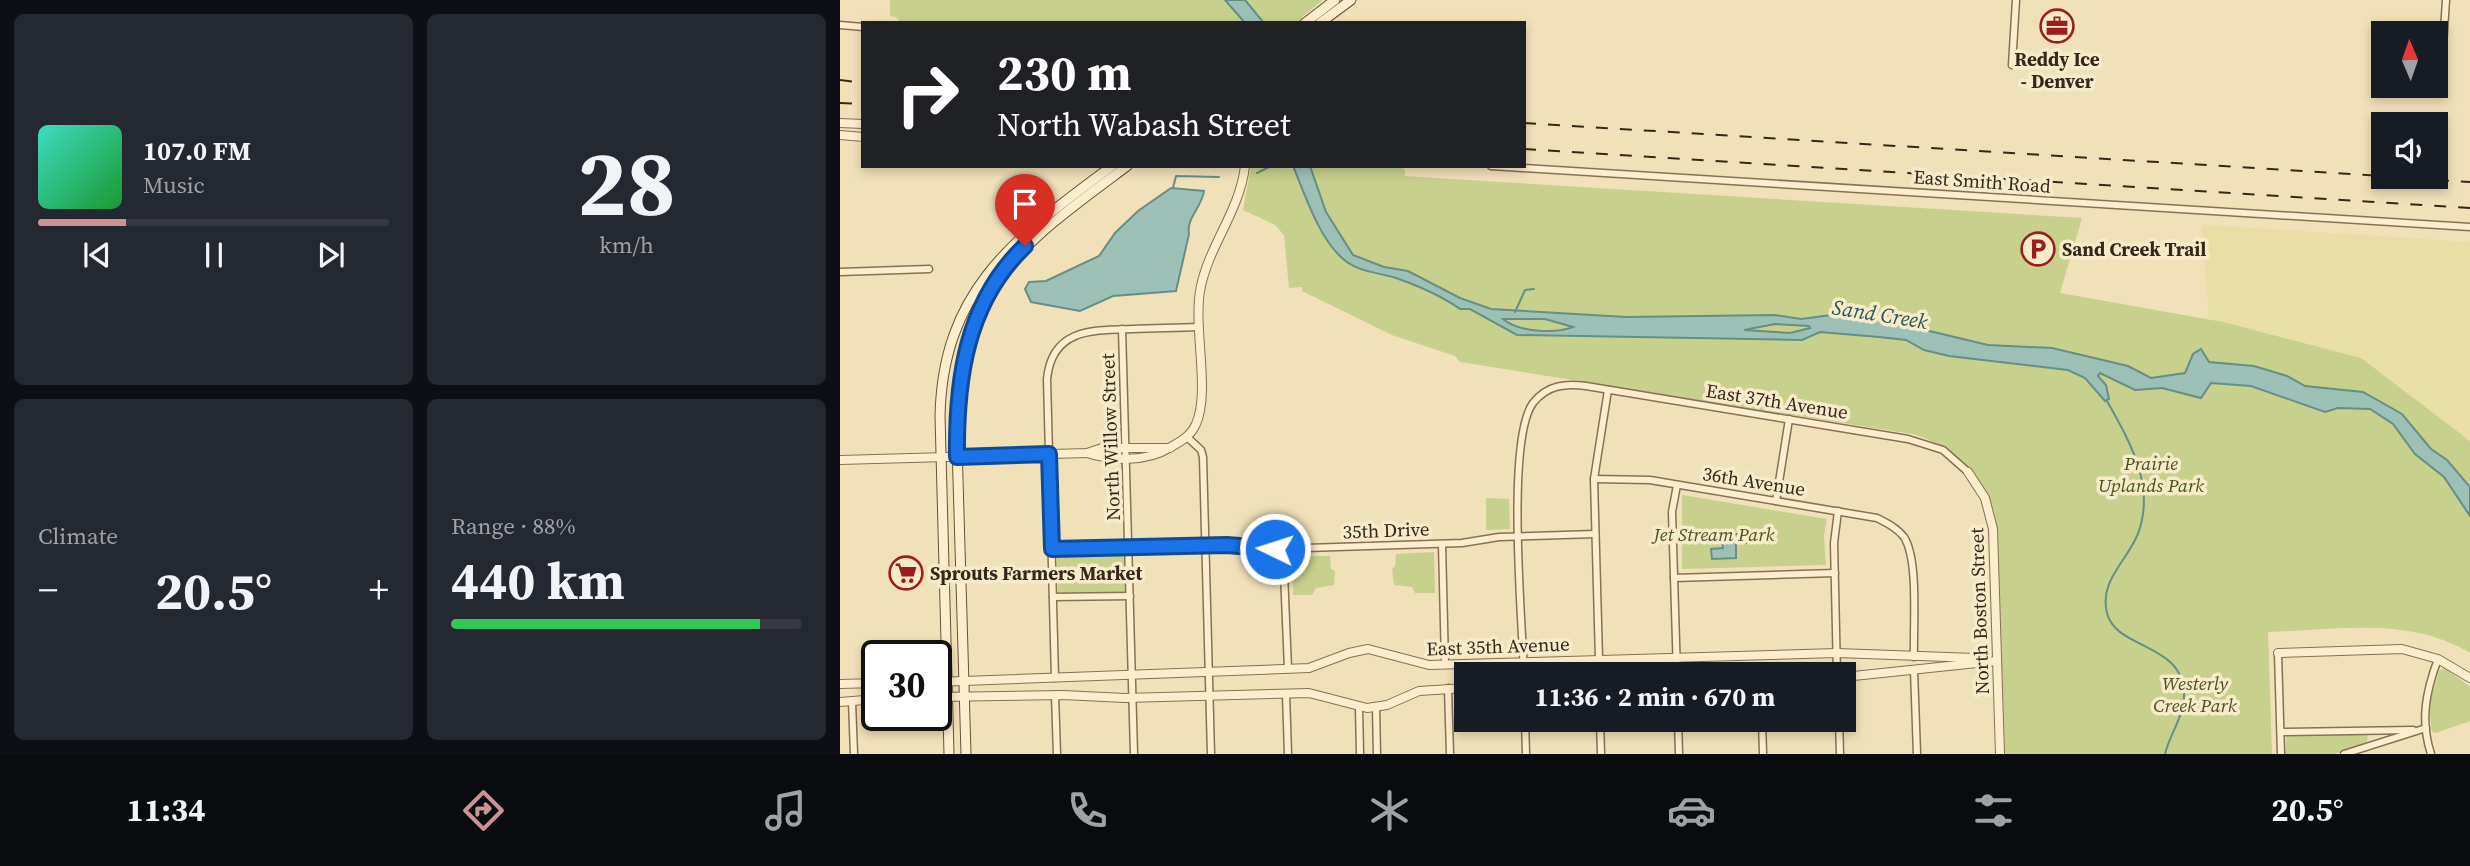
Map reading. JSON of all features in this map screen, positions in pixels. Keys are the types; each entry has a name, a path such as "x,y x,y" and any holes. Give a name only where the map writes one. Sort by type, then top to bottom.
{"main road":[{"path":"1317,20 1335,0"},
{"path":"1317,20 1351,0"},
{"path":"965,754 957,457 957,400 961,367 976,320 995,282 1010,262 1036,236 1117,168"},
{"path":"946,640 942,457 944,372 955,330 969,299 992,266 1020,236 1117,168"},
{"path":"949,731 950,754"}],"street":[{"path":"2012,65 2016,0"},
{"path":"2445,21 2446,0"},
{"path":"840,26 861,27"},
{"path":"840,123 861,124"},
{"path":"840,135 861,136"},
{"path":"840,460 1087,453 1101,458 1126,453 1157,456 1188,437 1200,410 1198,327 1202,280 1237,202 1245,168"},
{"name":"East Smith Road","path":"1523,168 2470,227"},
{"path":"840,272 929,269"},
{"path":"1055,678 1047,379 1049,364 1057,348 1079,334 1122,329 1198,327"},
{"name":"North Willow Street","path":"1122,329 1134,754"},
{"name":"East 37th Avenue","path":"1520,536 1519,454 1527,415 1541,395 1551,388 1570,384 1926,443 1943,450 1968,472"},
{"path":"1599,659 1594,479 1608,390"},
{"path":"1776,500 1789,419"},
{"path":"1188,437 1201,450 1203,457 1212,754"},
{"name":"North Boston Street","path":"1968,472 1985,498 1993,529 2000,754"},
{"name":"36th Avenue","path":"1594,479 1636,479 1877,518 1903,536 1911,559 1914,657"},
{"path":"1676,485 1672,512 1676,662"},
{"path":"1837,662 1835,573 1838,510"},
{"name":"35th Drive","path":"1052,549 1206,546 1283,549 1442,544 1520,536 1595,534"},
{"path":"1520,536 1523,661"},
{"path":"1442,544 1445,664"},
{"path":"1283,549 1287,669"},
{"path":"1674,578 1835,573"},
{"path":"1053,597 1130,596"},
{"name":"East 35th Avenue","path":"952,681 1315,667 1349,653 1368,649 1420,664 1837,653 1975,658 1982,662"},
{"path":"2281,754 2278,653 2390,649 2417,652 2438,659 2470,678"},
{"path":"2431,754 2426,728 2427,693 2438,659"},
{"name":"East 35th Avenue","path":"1856,676 1975,666 1982,662 1996,661"},
{"path":"1914,670 1917,754"},
{"path":"840,684 861,683"},
{"path":"1448,688 1450,754"},
{"path":"952,697 1055,695 1133,698 1317,694 1359,708 1376,708 1415,692 1454,688"},
{"path":"1286,694 1288,754"},
{"path":"1055,695 1057,754"},
{"path":"840,702 861,700"},
{"path":"852,701 854,754"},
{"path":"1359,708 1360,754"},
{"path":"1376,708 1377,754"},
{"path":"2281,732 2426,728"},
{"path":"2368,729 2372,738 2370,746"},
{"path":"2344,754 2413,730"},
{"path":"1525,732 1526,754"},
{"path":"1600,732 1601,754"},
{"path":"1678,732 1679,754"},
{"path":"1762,732 1763,754"},
{"path":"1839,732 1840,754"}],"shaded area":[{"path":"2202,225 2470,242 2470,441 2361,358 2209,320"}],"green space":[{"path":"890,0 1225,0 1243,21 899,21 890,16"},
{"path":"1245,0 1323,0 1302,17 1305,21 1262,21"},
{"name":"Prairie Uplands Park","path":"1251,168 1402,168 1405,170 1405,176 2082,218 2060,293 2223,322 2361,358 2470,441 2470,653 2447,641 2397,630 2346,628 2268,632 2272,754 2005,754 1997,526 1978,480 1944,447 1912,434 1460,362 1455,356 1392,335 1302,291 1302,287 1289,288 1284,235 1275,225 1243,210"},
{"name":"Jet Stream Park","path":"1682,495 1827,519 1824,536 1826,565 1682,569"},
{"path":"1486,498 1509,499 1510,529 1486,530"},
{"path":"1434,552 1435,593 1415,593 1412,587 1394,585 1392,569 1395,566 1396,554"},
{"path":"1124,553 1125,592 1058,594 1057,555"},
{"path":"1292,556 1330,556 1331,569 1335,571 1334,585 1316,588 1312,595 1293,595"},
{"path":"2445,668 2470,687 2470,721 2436,733 2432,732 2429,705 2439,671"},
{"path":"2368,733 2367,743 2334,754 2285,754 2287,734"}],"water":[{"path":"1225,0 1245,0 1262,21 1243,21"},
{"path":"1294,168 1311,168 1326,212 1353,255 1384,267 1408,271 1460,298 1491,309 1626,317 1775,315 1801,319 1839,314 1905,321 1921,329 1988,345 2052,348 2128,366 2151,378 2185,373 2193,354 2201,349 2209,362 2254,366 2287,376 2305,386 2363,392 2402,414 2431,449 2447,460 2470,487 2470,516 2444,477 2415,454 2393,424 2370,409 2338,408 2325,412 2251,386 2211,383 2201,398 2162,388 2135,390 2100,373 2098,376 2106,385 2109,399 2105,401 2085,378 2068,370 1949,356 1924,350 1906,340 1820,332 1802,340 1517,335 1470,309 1460,309 1421,288 1396,278 1360,269 1347,262 1325,238","holes":["1503,319 1545,319 1573,327 1557,331 1527,329","1775,324 1810,328 1790,333 1744,330"]},
{"path":"1171,188 1204,191 1190,223 1176,291 1113,296 1080,311 1031,302 1025,289 1029,282 1046,281 1099,256 1115,233 1138,211"},
{"path":"1722,534 1746,534 1746,543 1736,543 1736,558 1712,559 1711,549 1723,548"}],"waterway":[{"path":"1257,173 1267,168"},
{"path":"1173,188 1176,176 1219,177"},
{"path":"1515,312 1525,290 1534,289"},
{"path":"2107,401 2132,449 2144,500 2137,536 2110,582 2107,613 2113,625 2123,634 2162,655 2181,677 2184,702 2165,754"}],"railway":[{"path":"840,80 861,83"},
{"path":"840,103 861,104"},
{"path":"1526,123 2371,175"},
{"path":"1526,149 2470,208"},
{"path":"2448,181 2470,182"}],"place":[{"name":"Reddy Ice - Denver","path":"2057,26"},
{"name":"Sand Creek Trail","path":"2038,249"},
{"name":"Sprouts Farmers Market","path":"906,573"}],"route":[{"path":"1025,246 995,282 967,345 957,400 957,457 1049,454 1052,549 1227,545 1275,549"}],"water label":[{"name":"Sand Creek","path":"1880,314"}],"park label":[{"name":"Westerly Creek Park","path":"2195,694"}]}
